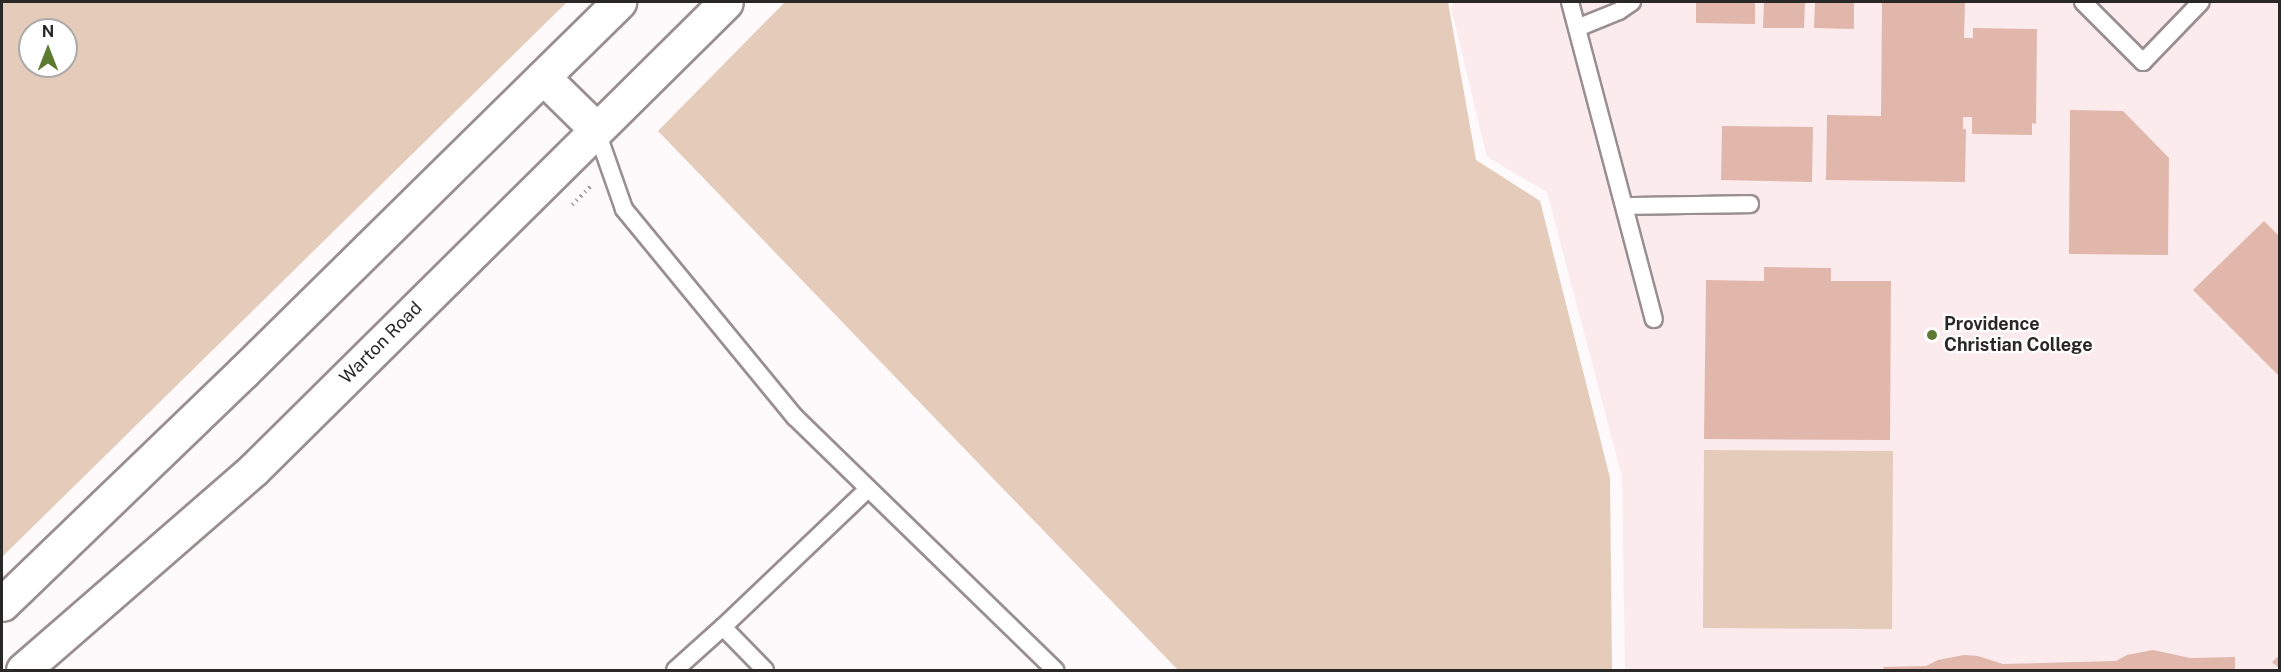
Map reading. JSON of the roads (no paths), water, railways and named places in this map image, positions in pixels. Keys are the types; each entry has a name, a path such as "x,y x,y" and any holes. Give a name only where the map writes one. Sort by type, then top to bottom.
{"main road":[{"path":"2,604 243,372 619,2"},
{"name":"Warton Road","path":"23,670 253,470 726,2"},
{"path":"543,77 596,129"}],"lane":[{"path":"1570,2 1654,319"},
{"path":"1577,28 1619,11 1632,2"},
{"path":"2083,2 2143,62 2201,2"},
{"path":"596,129 624,209 795,417 1055,670"},
{"path":"1625,206 1750,204"},
{"path":"675,670 868,489"},
{"path":"723,627 765,670"}],"place":[{"name":"Providence Christian College","path":"1932,335"}]}
